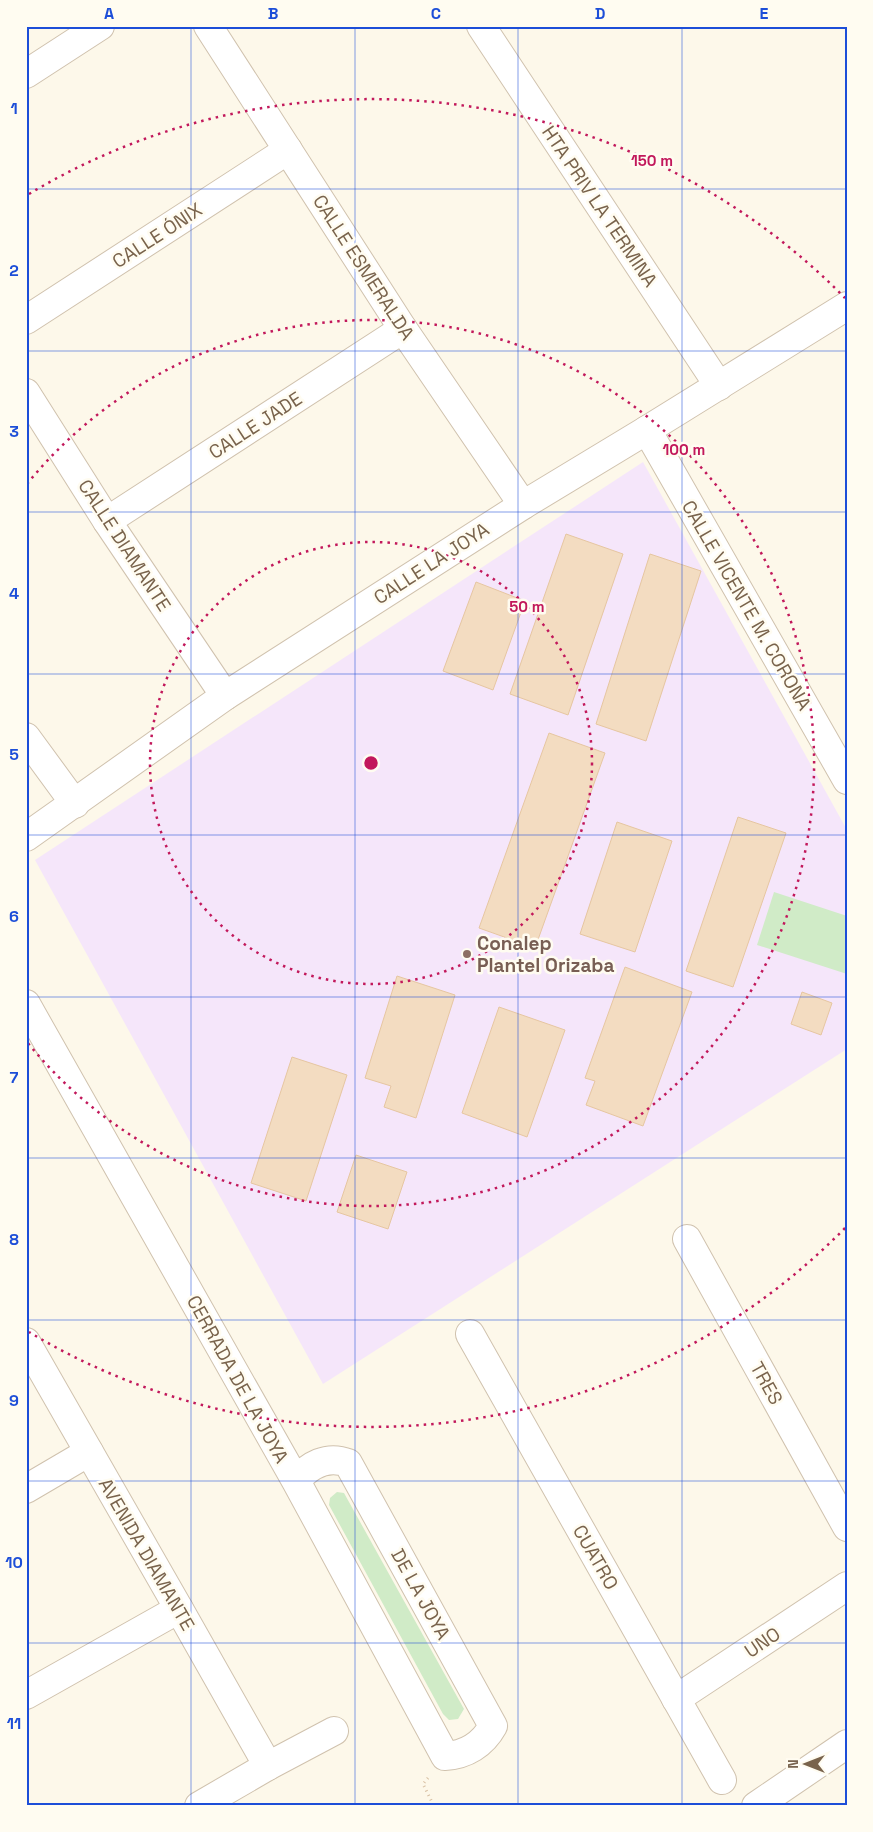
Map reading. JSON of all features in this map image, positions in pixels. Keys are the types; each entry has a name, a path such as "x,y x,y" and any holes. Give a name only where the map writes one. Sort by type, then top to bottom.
{"street":[{"path":"26,74 100,26"},
{"name":"CALLE ESMERALDA","path":"208,26 403,329 522,504"},
{"name":"HTA PRIV LA TERMINA","path":"481,26 719,386"},
{"name":"CALLE ÓNIX","path":"26,320 288,150"},
{"name":"CALLE LA JOYA","path":"26,837 225,696 522,504 647,430 847,306"},
{"name":"CALLE JADE","path":"107,521 403,329"},
{"name":"CALLE DIAMANTE","path":"26,393 107,521 225,696"},
{"name":"CALLE VICENTE M. CORONA","path":"647,430 847,780"},
{"path":"29,747 74,804"},
{"name":"CERRADA DE LA JOYA","path":"26,1004 296,1481 445,1756"},
{"name":"TRES","path":"687,1239 847,1527"},
{"name":"CUATRO","path":"470,1334 722,1780"},
{"name":"AVENIDA DIAMANTE","path":"26,1342 268,1766"},
{"path":"26,1489 89,1452"},
{"name":"DE LA JOYA","path":"296,1481 306,1471 320,1462 334,1460 348,1462 493,1726 489,1734 474,1747 462,1754 445,1756"},
{"name":"UNO","path":"676,1699 847,1586"},
{"path":"26,1695 179,1608"},
{"path":"199,1806 334,1731"},
{"path":"756,1806 847,1744"}],"shaded area":[{"name":"Conalep Plantel Orizaba","path":"643,462 847,830 847,1049 323,1384 35,860"}],"green space":[{"path":"774,892 847,916 847,974 757,945"},
{"path":"337,1492 344,1493 464,1709 458,1719 449,1720 443,1714 329,1505 330,1498"}],"building":[{"path":"566,534 623,554 568,715 510,694"},
{"path":"650,554 701,571 646,741 596,724"},
{"path":"476,582 525,601 493,690 443,671"},
{"path":"549,733 605,753 535,948 479,928"},
{"path":"738,817 786,833 733,987 686,971"},
{"path":"617,822 672,841 635,952 580,934"},
{"path":"625,967 692,992 643,1126 586,1105 595,1081 585,1078"},
{"path":"397,976 455,995 416,1118 384,1107 391,1086 365,1078"},
{"path":"802,992 832,1003 821,1035 791,1024"},
{"path":"499,1007 565,1030 527,1137 462,1113"},
{"path":"292,1057 347,1075 306,1201 251,1183"},
{"path":"356,1155 407,1172 388,1229 337,1212"}],"place":[{"name":"Conalep Plantel Orizaba","path":"467,954"}]}
